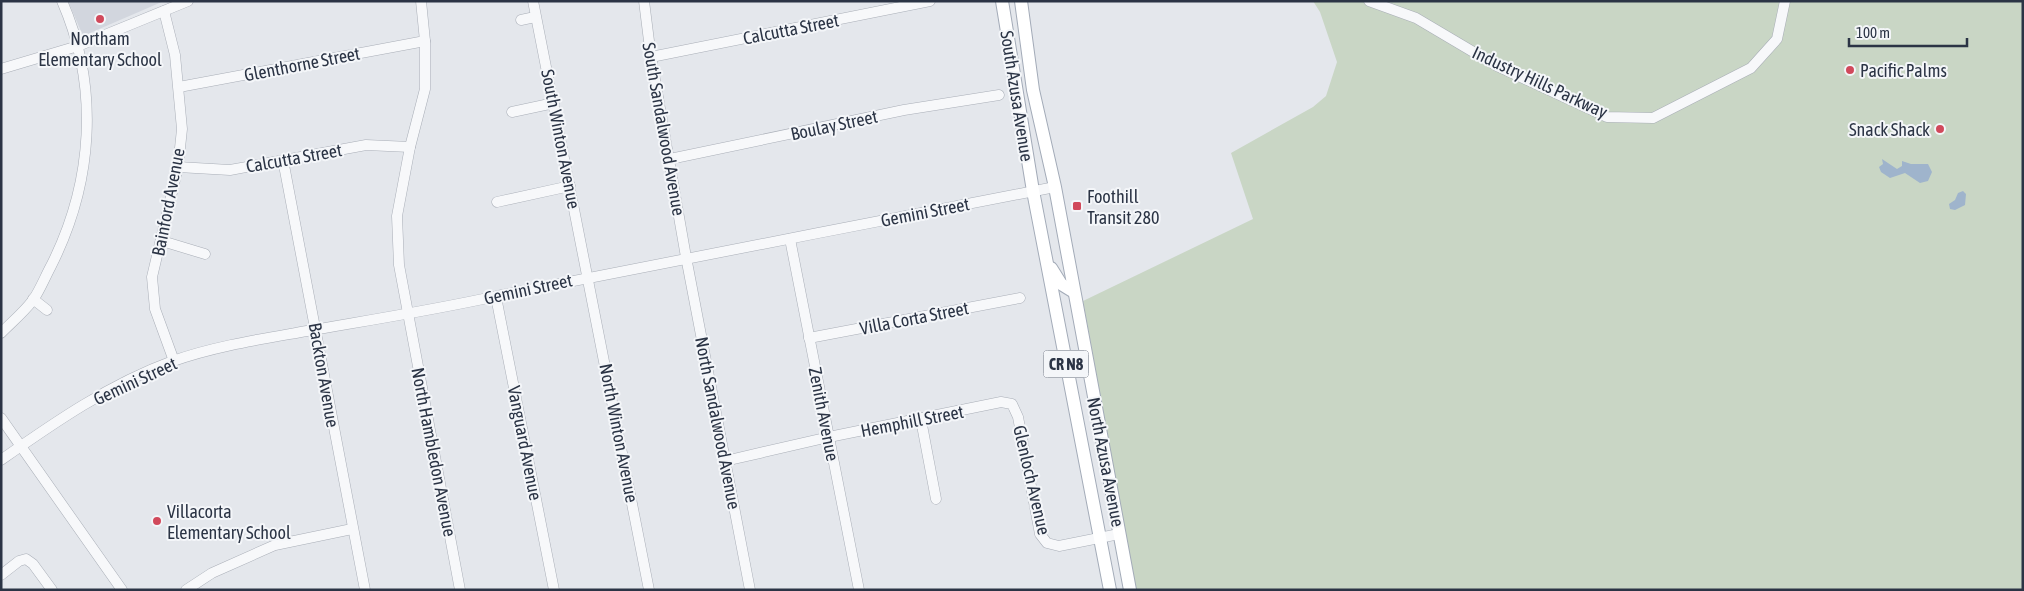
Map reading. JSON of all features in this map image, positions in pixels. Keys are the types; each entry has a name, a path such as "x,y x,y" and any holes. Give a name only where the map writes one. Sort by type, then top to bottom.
{"main road":[{"name":"South Azusa Avenue","path":"1002,1 1033,191"},
{"name":"South Azusa Avenue","path":"1021,1 1033,90 1055,187"},
{"name":"North Azusa Avenue","path":"1055,187 1130,590"},
{"name":"North Azusa Avenue","path":"1033,191 1110,590"},
{"path":"1046,259 1061,284 1074,292"}],"street":[{"path":"1,332 33,299 63,242 79,197 85,164 88,126 86,91 78,46 62,1"},
{"path":"1,68 78,46 188,1"},
{"name":"North Hambledon Avenue","path":"421,1 426,41 425,89 410,147 397,216 399,265 460,590"},
{"name":"South Winton Avenue","path":"533,1 588,276"},
{"name":"South Sandalwood Avenue","path":"644,1 651,57 686,257"},
{"name":"Calcutta Street","path":"651,57 930,1"},
{"name":"Industry Hills Parkway","path":"1370,1 1416,18 1497,66 1607,117 1653,118 1751,68 1777,39 1785,1"},
{"name":"Bainford Avenue","path":"164,11 175,55 182,129 178,168 162,241 152,276 155,309 174,361"},
{"path":"521,20 535,17"},
{"name":"Glenthorne Street","path":"179,87 426,41"},
{"name":"Boulay Street","path":"670,159 904,110 999,95"},
{"path":"512,112 554,102"},
{"name":"Calcutta Street","path":"178,168 230,170 366,145 410,147"},
{"name":"Backton Avenue","path":"283,160 365,590"},
{"path":"497,202 570,186"},
{"name":"Gemini Street","path":"1,460 73,410 119,385 174,361 244,342 496,297 588,276 1055,187"},
{"name":"Zenith Avenue","path":"790,239 859,590"},
{"path":"162,241 206,254"},
{"name":"North Sandalwood Avenue","path":"686,257 750,590"},
{"name":"North Winton Avenue","path":"588,276 649,590"},
{"name":"Vanguard Avenue","path":"496,297 554,590"},
{"name":"Villa Corta Street","path":"809,338 1020,298"},
{"path":"33,299 47,310"},
{"name":"Hemphill Street","path":"725,461 829,437 921,420 1000,402 1012,404"},
{"name":"Glenloch Avenue","path":"1012,404 1018,417 1040,534 1047,544 1059,546 1119,534"},
{"path":"1,418 122,590"},
{"path":"921,420 936,499"},
{"path":"186,590 212,573 275,545 352,529"},
{"path":"1,575 19,561 26,559 34,564 52,590"}],"shaded area":[{"name":"Northam Elementary School","path":"68,1 164,1 83,36"}],"green space":[{"path":"1313,1 2023,1 2023,590 1136,590 1083,301 1253,219 1231,153 1313,107 1326,96 1337,62 1320,12"}],"water":[{"path":"1882,159 1897,169 1902,166 1902,161 1911,164 1928,164 1932,172 1928,181 1920,183 1905,173 1890,178 1881,172 1879,167 1883,164"},
{"path":"1963,191 1966,194 1965,205 1955,210 1950,209 1949,204 1955,200 1958,193"}],"place":[{"name":"Northam Elementary School","path":"100,19"},
{"name":"Pacific Palms","path":"1850,70"},
{"name":"Snack Shack","path":"1940,129"},
{"name":"Foothill Transit 280","path":"1077,206"},
{"name":"Villacorta Elementary School","path":"157,521"}]}
